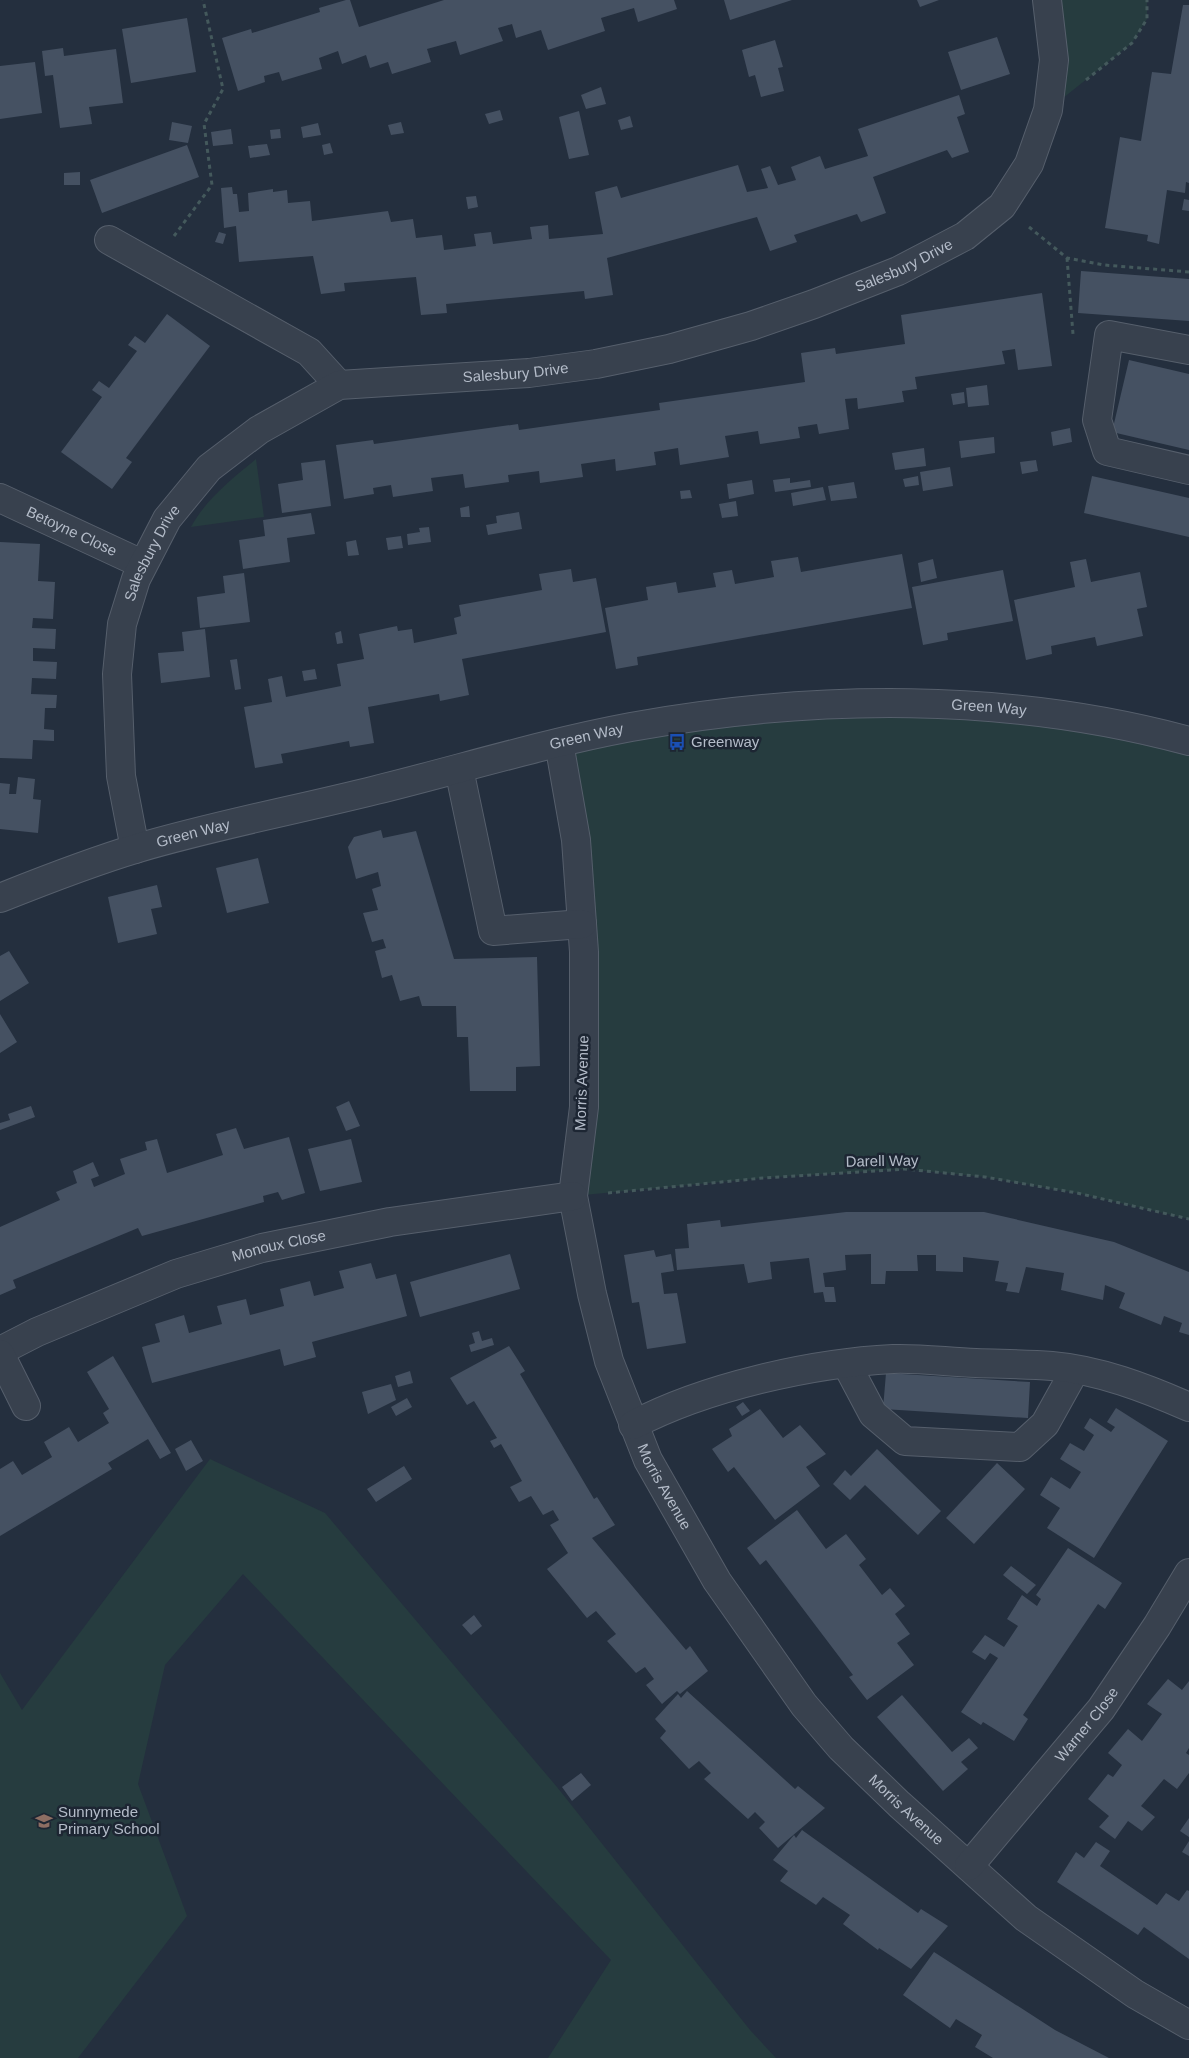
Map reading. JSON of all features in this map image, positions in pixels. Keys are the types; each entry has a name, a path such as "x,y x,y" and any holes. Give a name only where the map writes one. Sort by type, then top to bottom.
{"street":[{"name":"Salesbury Drive","path":"135,849 121,776 116,674 122,624 142,564 167,519 209,468 259,430 339,385 529,373 596,364 669,349 751,326 898,271 965,236 1002,206 1029,164 1048,110 1054,60 1047,0"},
{"path":"109,240 309,352 339,385"},
{"path":"1189,350 1109,336 1097,420 1108,451 1189,470"},
{"name":"Betoyne Close","path":"0,498 142,564"},
{"name":"Green Way","path":"0,898 135,849 559,743 701,716 802,705 905,702 1039,712 1188,738"},
{"name":"Morris Avenue","path":"559,743 576,840 582,924 584,1107 573,1196 592,1294 609,1361 648,1460 675,1510 713,1573 804,1705 841,1748 899,1804 1026,1918 1135,1994 1189,2026"},
{"path":"459,769 493,932 582,924"},
{"name":"Monoux Close","path":"0,1351 37,1332 176,1274 262,1248 390,1222 573,1196"},
{"path":"0,1354 26,1406"},
{"path":"634,1425 651,1416 712,1393 757,1380 847,1364 893,1359 1052,1366 1106,1376 1189,1407"},
{"path":"847,1364 873,1414 905,1441 1020,1447 1045,1424 1075,1370"},
{"name":"Warner Close","path":"969,1866 1101,1709 1157,1626 1189,1573"}],"path":[{"path":"151,265 212,185 204,124 223,88 203,0"},
{"path":"1048,110 1132,43 1147,19 1147,0"},
{"path":"1002,206 1066,258 1104,266 1189,272"},
{"name":"Darell Way","path":"573,1196 763,1178 905,1169 985,1177 1077,1193 1189,1219"}],"green space":[{"path":"1047,0 1147,0 1147,19 1132,43 1048,110"},
{"path":"256,459 264,517 191,527 212,498"},
{"path":"905,702 1189,741 1189,1219 1077,1193 985,1177 905,1169 763,1178 573,1196 584,1107 559,743"},
{"path":"210,1459 325,1513 557,1787 750,2030 776,2058 548,2058 611,1960 243,1574 165,1665 138,1784 187,1916 78,2058 0,2058 0,1673 22,1710"}],"building":[{"path":"350,0 359,27 444,0 674,0 677,9 638,22 634,8 601,18 605,31 548,50 541,30 516,38 512,24 498,28 503,41 460,55 456,41 427,49 431,62 392,74 388,62 370,68 366,55 342,64 338,51 319,58 322,69 282,81 279,72 264,76 265,82 238,91 222,38 251,29 252,33 320,12 319,8"},
{"path":"724,0 792,0 730,20"},
{"path":"917,0 939,0 920,7"},
{"path":"1183,5 1189,5 1189,183 1186,182 1185,193 1167,190 1159,244 1147,241 1148,235 1105,228 1120,137 1141,141 1152,72 1171,74"},
{"path":"187,18 196,72 131,83 122,29"},
{"path":"997,37 1010,74 961,90 948,52"},
{"path":"775,40 783,67 778,68 784,91 761,97 755,75 749,77 742,50"},
{"path":"63,48 64,56 116,49 123,103 89,107 92,124 60,128 53,75 45,76 42,51"},
{"path":"35,62 42,113 0,119 0,66"},
{"path":"601,87 606,104 586,109 581,95"},
{"path":"959,95 965,114 957,117 969,152 952,158 947,150 873,177 886,213 861,222 857,214 794,235 797,242 770,251 757,217 607,258 613,295 585,299 584,291 446,304 447,313 421,315 416,277 344,283 345,291 321,294 313,256 239,262 236,226 224,228 221,188 232,187 233,194 237,194 239,212 249,211 248,193 273,189 273,192 287,190 288,203 310,201 312,221 388,211 391,222 413,219 416,238 442,235 444,250 476,246 474,234 491,232 493,244 532,239 530,227 548,225 549,239 603,234 595,192 617,186 621,198 738,165 747,192 768,188 761,169 770,166 778,185 796,180 791,167 820,156 825,169 868,156 858,129"},
{"path":"500,110 503,120 489,124 485,114"},
{"path":"579,111 589,155 569,159 559,117"},
{"path":"630,116 633,127 621,130 618,120"},
{"path":"172,122 192,126 188,143 169,140"},
{"path":"401,122 404,133 391,135 388,125"},
{"path":"318,123 321,135 303,138 301,127"},
{"path":"231,129 233,144 213,146 211,132"},
{"path":"280,129 281,138 271,139 270,130"},
{"path":"330,143 333,153 324,155 322,145"},
{"path":"267,144 270,155 250,158 248,146"},
{"path":"187,145 199,177 102,213 90,180"},
{"path":"80,172 80,185 64,185 64,173"},
{"path":"476,196 478,207 468,209 466,197"},
{"path":"1184,199 1189,200 1189,211 1182,210"},
{"path":"219,232 226,234 223,244 215,242"},
{"path":"1081,271 1189,279 1189,321 1078,313"},
{"path":"1042,293 1052,366 1018,370 1015,349 1002,351 1005,364 915,377 917,389 902,391 904,402 858,409 857,398 845,399 849,429 819,434 817,424 798,427 800,438 760,444 758,431 725,436 729,457 680,465 678,448 654,452 656,465 616,471 615,459 581,464 583,477 540,483 539,471 508,475 509,482 465,488 463,474 431,478 433,491 393,497 391,485 373,488 374,494 344,499 336,445 373,440 374,444 518,424 519,430 660,410 659,403 805,382 801,353 835,348 836,354 905,344 901,315"},
{"path":"167,314 210,346 126,458 132,462 112,489 61,452 102,397 92,390 99,381 109,388 137,351 128,345 135,336 145,343"},
{"path":"1129,360 1189,374 1189,450 1112,432"},
{"path":"987,385 989,405 968,407 966,388"},
{"path":"964,392 965,403 953,405 951,394"},
{"path":"1070,428 1072,442 1053,446 1051,432"},
{"path":"994,437 995,453 961,458 959,441"},
{"path":"924,448 926,466 895,470 892,453"},
{"path":"325,460 331,506 282,513 278,484 303,480 301,463"},
{"path":"1036,460 1038,471 1022,474 1020,462"},
{"path":"950,467 953,486 923,491 920,472"},
{"path":"918,476 919,485 905,487 903,479"},
{"path":"1092,476 1189,498 1189,537 1084,513"},
{"path":"790,478 790,483 810,480 811,487 775,492 773,480"},
{"path":"752,480 754,494 729,499 727,484"},
{"path":"854,482 857,498 831,501 828,486"},
{"path":"823,487 826,500 793,506 791,493"},
{"path":"690,490 692,498 681,499 680,491"},
{"path":"736,501 738,516 722,518 719,504"},
{"path":"469,506 470,517 461,517 460,508"},
{"path":"519,512 522,529 488,535 486,525 497,523 496,516"},
{"path":"311,513 315,534 287,538 290,562 243,569 239,540 265,536 263,520"},
{"path":"429,527 431,542 408,545 407,534 420,532 419,528"},
{"path":"401,536 403,548 388,550 386,538"},
{"path":"356,540 359,555 348,556 346,542"},
{"path":"0,542 40,544 38,581 55,582 53,619 33,618 32,628 56,629 55,649 33,648 33,661 57,662 56,679 32,678 31,694 57,695 56,708 45,708 44,729 54,730 54,741 33,740 32,759 0,758"},
{"path":"902,554 912,608 637,657 638,665 616,669 605,608 648,600 646,587 676,582 678,593 716,587 713,573 732,570 735,584 774,577 771,561 798,557 801,572"},
{"path":"933,559 937,578 921,582 918,563"},
{"path":"1086,559 1091,582 1140,572 1147,607 1137,609 1143,636 1097,646 1095,637 1051,646 1052,654 1026,660 1014,600 1075,587 1070,562"},
{"path":"571,569 573,582 596,578 606,632 462,659 469,695 440,701 439,694 368,707 374,743 350,747 349,741 281,754 283,763 255,768 244,707 272,702 268,679 282,676 286,697 341,686 337,664 364,659 359,634 397,626 398,631 412,629 414,643 457,634 454,618 461,616 459,605 542,590 539,574"},
{"path":"1003,570 1013,621 947,633 948,640 923,645 912,587"},
{"path":"244,573 250,622 200,628 197,597 225,593 223,576"},
{"path":"205,629 210,677 161,683 158,653 184,651 182,632"},
{"path":"341,631 343,643 337,644 335,633"},
{"path":"237,659 241,689 235,690 230,660"},
{"path":"315,669 317,679 304,681 302,671"},
{"path":"18,777 35,779 33,799 41,800 38,833 0,829 0,783 10,784 9,794 16,794"},
{"path":"381,830 383,838 416,831 454,959 537,957 540,1066 516,1067 516,1091 470,1091 468,1037 457,1037 456,1006 422,1006 419,996 400,1001 392,975 382,978 375,951 386,948 383,939 372,942 363,913 378,910 372,889 381,886 378,872 356,879 348,847 354,837"},
{"path":"258,858 269,903 227,913 216,868"},
{"path":"157,885 162,907 151,909 157,934 118,943 108,897"},
{"path":"9,951 29,983 0,1001 0,956"},
{"path":"0,1014 17,1042 0,1053"},
{"path":"349,1101 360,1126 346,1131 336,1107"},
{"path":"31,1106 35,1117 0,1130 0,1123 10,1120 8,1114"},
{"path":"236,1128 244,1149 289,1137 305,1193 282,1200 278,1192 263,1196 264,1202 142,1236 138,1228 13,1280 16,1288 0,1295 0,1227 60,1200 56,1192 77,1183 73,1171 93,1162 99,1176 91,1179 94,1187 125,1174 120,1159 147,1150 145,1142 157,1139 167,1173 223,1155 216,1134"},
{"path":"351,1139 362,1182 320,1191 308,1149"},
{"path":"846,1212 984,1212 1114,1242 1189,1272 1189,1335 1179,1332 1182,1323 1164,1316 1161,1325 1119,1308 1125,1293 1105,1285 1103,1300 1061,1290 1064,1273 1026,1267 1019,1293 1006,1291 1008,1283 995,1281 999,1261 963,1257 963,1272 936,1271 936,1255 917,1255 918,1271 886,1271 885,1284 871,1284 871,1254 845,1255 846,1270 823,1273 825,1287 834,1287 836,1302 825,1302 823,1292 814,1293 809,1258 770,1262 772,1279 748,1283 744,1264 677,1270 675,1249 689,1248 687,1224 720,1220 721,1227"},
{"path":"654,1250 656,1257 671,1254 674,1271 661,1273 664,1294 677,1293 686,1343 647,1349 639,1302 632,1303 624,1255"},
{"path":"510,1254 520,1289 420,1317 410,1282"},
{"path":"371,1263 376,1279 396,1274 407,1316 312,1342 316,1357 284,1366 280,1349 152,1383 142,1347 160,1342 155,1324 184,1315 189,1333 222,1324 217,1306 246,1299 250,1315 284,1306 280,1289 310,1281 314,1296 344,1288 339,1271"},
{"path":"479,1331 482,1341 492,1338 494,1345 471,1352 469,1345 475,1343 472,1333"},
{"path":"509,1346 525,1371 520,1374 594,1499 597,1497 615,1525 592,1538 686,1650 690,1646 708,1671 680,1694 677,1691 662,1704 646,1685 654,1679 645,1667 636,1673 607,1641 616,1634 596,1611 587,1618 547,1569 568,1553 550,1525 559,1520 553,1510 543,1515 531,1496 519,1502 510,1487 522,1481 501,1444 494,1448 490,1441 497,1438 474,1401 467,1405 450,1378"},
{"path":"113,1356 171,1453 160,1459 148,1439 108,1463 112,1469 0,1536 0,1469 13,1461 22,1475 52,1457 44,1442 69,1427 78,1442 109,1423 103,1413 109,1409 87,1372"},
{"path":"410,1371 413,1383 398,1387 395,1376"},
{"path":"886,1373 1030,1382 1028,1418 883,1409"},
{"path":"391,1384 396,1400 368,1414 362,1392"},
{"path":"407,1398 412,1407 396,1416 391,1407"},
{"path":"743,1402 750,1411 742,1416 736,1407"},
{"path":"1116,1408 1168,1441 1094,1558 1047,1528 1060,1508 1040,1495 1051,1477 1070,1489 1081,1472 1060,1459 1070,1443 1084,1451 1094,1435 1084,1428 1090,1418 1111,1432 1115,1427 1107,1422"},
{"path":"760,1409 783,1438 800,1425 826,1454 806,1467 820,1486 775,1520 734,1467 728,1472 712,1449 732,1436 729,1429"},
{"path":"191,1440 203,1461 186,1471 175,1449"},
{"path":"877,1449 941,1511 918,1535 865,1485 850,1500 833,1484 845,1470 851,1476"},
{"path":"997,1463 1025,1489 974,1544 946,1518"},
{"path":"404,1466 412,1479 376,1502 367,1489"},
{"path":"797,1510 826,1549 846,1534 866,1559 859,1565 882,1595 890,1588 905,1606 895,1614 910,1634 897,1643 914,1665 867,1700 849,1677 853,1675 766,1560 760,1565 747,1548"},
{"path":"1068,1548 1122,1583 1105,1609 1098,1604 1023,1715 1028,1719 1014,1741 983,1722 981,1725 961,1712 998,1658 990,1653 985,1660 972,1652 985,1635 1004,1647 1018,1626 1007,1619 1022,1595 1037,1606 1041,1599 1036,1595"},
{"path":"1011,1566 1036,1585 1027,1594 1003,1575"},
{"path":"474,1615 482,1626 471,1635 462,1625"},
{"path":"1168,1679 1182,1690 1189,1681 1189,1748 1186,1753 1189,1755 1189,1773 1177,1789 1164,1779 1141,1806 1155,1817 1142,1831 1128,1821 1115,1839 1099,1827 1109,1816 1088,1799 1108,1774 1113,1777 1122,1765 1108,1753 1128,1729 1142,1741 1162,1714 1147,1704"},
{"path":"687,1691 795,1789 798,1786 825,1808 778,1848 759,1828 765,1822 755,1812 748,1819 704,1779 711,1773 699,1761 689,1769 660,1738 666,1731 655,1719 678,1694 681,1698"},
{"path":"902,1695 952,1752 969,1738 978,1748 961,1762 968,1769 943,1791 877,1717"},
{"path":"581,1773 591,1785 572,1801 562,1787"},
{"path":"1189,1818 1189,1837 1180,1831"},
{"path":"802,1830 918,1913 921,1909 948,1926 911,1969 879,1948 878,1950 843,1924 850,1915 823,1897 816,1905 780,1881 788,1871 773,1860 794,1835 796,1838"},
{"path":"1189,1841 1189,1856 1182,1852"},
{"path":"1096,1842 1110,1851 1100,1866 1157,1905 1166,1893 1179,1901 1187,1890 1189,1891 1189,1959 1144,1927 1138,1935 1057,1882 1076,1852 1084,1858"},
{"path":"934,1952 1055,2030 1109,2058 993,2058 975,2047 982,2035 956,2019 950,2028 903,1995"}],"place":[{"name":"Greenway","path":"677,742"},
{"name":"Sunnymede Primary School","path":"44,1821"}]}
